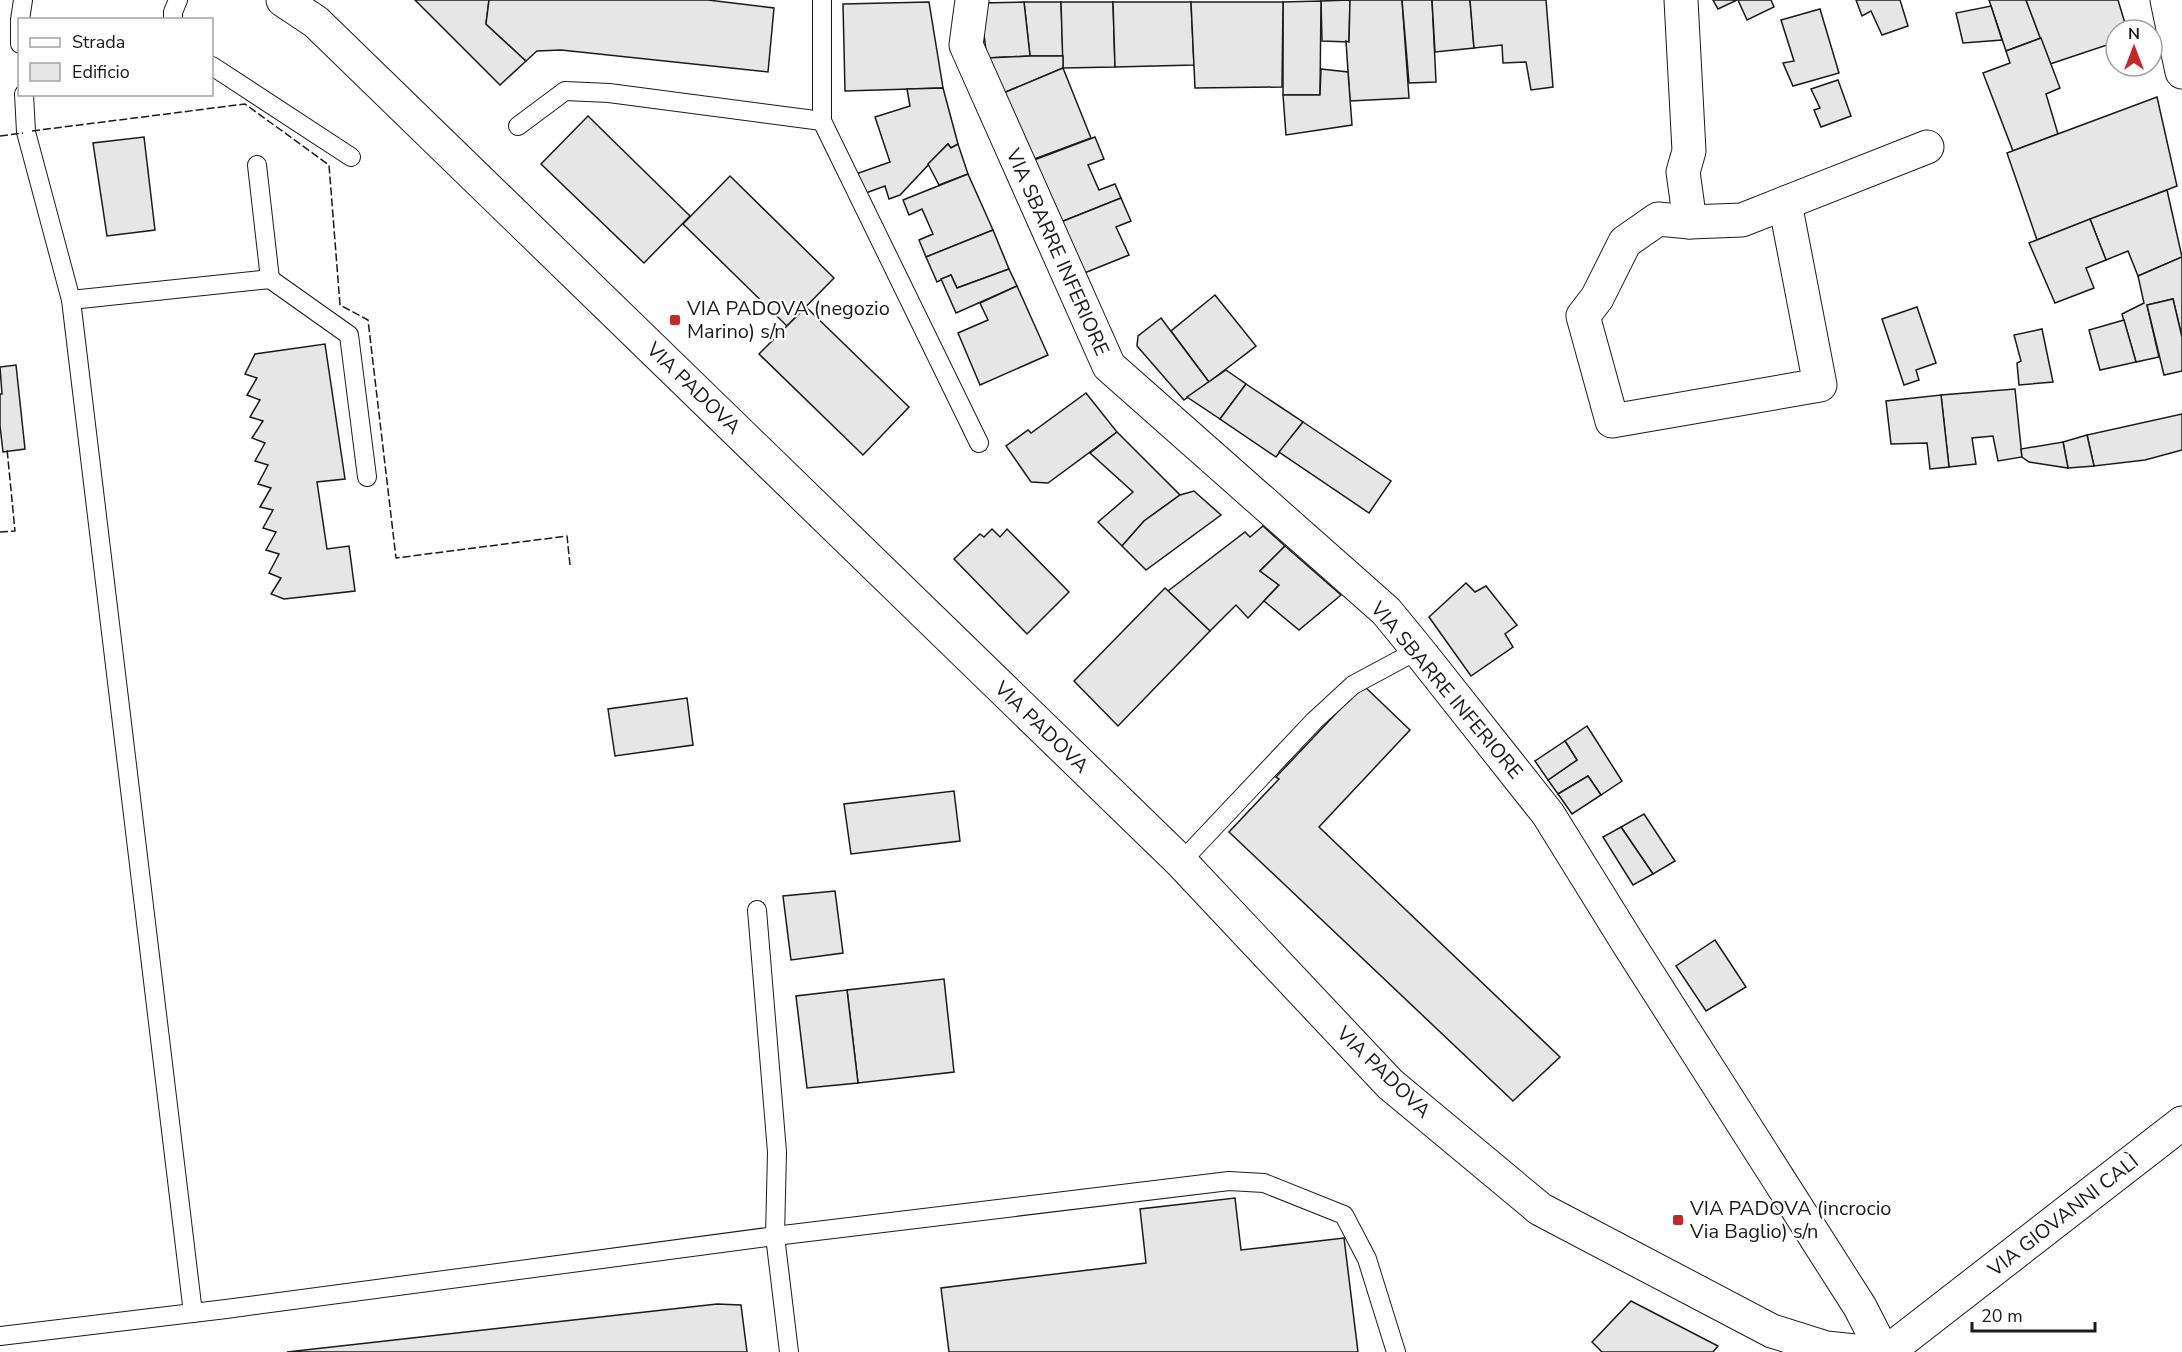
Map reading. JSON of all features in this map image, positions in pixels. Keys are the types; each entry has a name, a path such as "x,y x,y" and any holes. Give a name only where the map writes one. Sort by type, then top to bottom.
{"street":[{"name":"VIA PADOVA","path":"283,0 316,22 1181,862 1390,1084 1540,1209 1772,1331 1826,1348 1865,1352"},
{"name":"VIA SBARRE INFERIORE","path":"972,0 966,45 1108,366 1386,611 1548,814 1860,1307 1885,1352"},
{"path":"1681,0 1689,151 1683,172 1690,222"},
{"path":"2167,0 2182,72"},
{"path":"1785,203 1820,385 1612,421 1583,316 1597,298 1624,242 1658,219 1690,222 1742,220 1785,203 1927,147"},
{"name":"VIA GIOVANNI CALÌ","path":"1885,1352 2182,1123"}],"lane":[{"path":"20,18 23,0"},
{"path":"173,18 178,0"},
{"path":"822,0 822,121 979,443"},
{"path":"213,67 351,157"},
{"path":"518,126 565,91 609,93 822,121"},
{"path":"24,96 26,132 71,300 192,1313"},
{"path":"257,165 270,279"},
{"path":"71,300 270,279 349,335 367,477"},
{"path":"1181,862 1314,721 1353,685 1418,650"},
{"path":"757,910 777,1152 775,1236 789,1352"},
{"path":"0,1336 775,1236 1229,1181 1264,1183 1344,1215 1367,1259 1396,1352"}],"building":[{"path":"415,0 489,0 486,24 526,61 500,85"},
{"path":"489,0 708,0 774,8 768,72 561,50 537,51 526,61 486,24"},
{"path":"1350,0 1349,42 1322,41 1321,1"},
{"path":"1350,0 1402,0 1409,98 1350,101 1346,41 1349,42"},
{"path":"1402,0 1432,0 1436,82 1409,83"},
{"path":"1432,0 1470,0 1474,48 1435,52"},
{"path":"1470,0 1546,0 1553,87 1531,90 1526,62 1503,63 1502,45 1474,48"},
{"path":"1713,0 1737,0 1718,9"},
{"path":"1738,0 1771,0 1774,7 1747,20"},
{"path":"1856,0 1900,0 1908,26 1882,35 1871,11 1862,16"},
{"path":"1989,0 2026,0 2041,38 2006,51"},
{"path":"2026,0 2118,0 2123,18 2104,18 2104,46 2050,64"},
{"path":"1321,1 1320,95 1283,95 1283,2"},
{"path":"929,2 943,88 845,91 843,4"},
{"path":"1024,2 1061,2 1063,56 1030,56"},
{"path":"1024,2 1030,56 987,58 980,3"},
{"path":"1061,2 1113,2 1115,67 1063,68"},
{"path":"1113,2 1191,2 1194,65 1115,67"},
{"path":"1191,2 1283,2 1282,87 1195,88"},
{"path":"1991,6 2002,40 1963,43 1956,13"},
{"path":"1820,9 1839,73 1793,86 1783,63 1794,61 1781,20"},
{"path":"2041,38 2060,88 2046,94 2058,134 2013,151 1983,73 2010,63 2006,51"},
{"path":"1063,56 1063,68 1001,94 987,58"},
{"path":"1063,68 1091,138 1029,161 1001,94"},
{"path":"1321,69 1348,72 1352,125 1286,135 1283,95 1320,95"},
{"path":"1838,80 1851,116 1821,127 1814,110 1820,108 1811,89"},
{"path":"943,88 958,144 951,148 948,144 900,195 889,199 885,186 863,194 856,174 890,162 875,117 910,106 907,89"},
{"path":"2157,97 2177,186 2037,240 2007,153"},
{"path":"588,116 690,216 644,263 541,164"},
{"path":"144,137 155,230 107,236 93,143"},
{"path":"1095,137 1104,159 1088,165 1099,190 1115,184 1121,198 1061,222 1034,160"},
{"path":"948,144 951,148 958,144 968,174 939,185 928,164"},
{"path":"968,174 993,230 926,257 919,240 933,234 922,209 909,215 903,200"},
{"path":"730,176 834,278 787,326 683,224"},
{"path":"2167,190 2182,257 2138,276 2128,251 2106,260 2090,219"},
{"path":"1121,198 1131,221 1116,227 1129,255 1082,274 1061,222"},
{"path":"2090,219 2106,260 2086,268 2094,288 2055,303 2029,243"},
{"path":"993,230 1009,269 957,288 951,275 937,282 926,257"},
{"path":"2182,257 2182,337 2173,299 2147,305 2159,357 2136,362 2122,314 2144,303 2138,276"},
{"path":"1009,269 1017,286 956,313 941,279 951,275 957,288"},
{"path":"1017,286 1048,355 980,385 958,333 988,320 980,303"},
{"path":"1215,295 1256,346 1209,382 1171,331"},
{"path":"2173,299 2182,337 2182,371 2164,375 2147,305"},
{"path":"806,307 909,407 863,455 759,354"},
{"path":"1917,307 1936,363 1916,370 1919,380 1904,385 1882,319"},
{"path":"1161,318 1209,382 1184,400 1137,346 1138,336"},
{"path":"2124,320 2136,362 2100,370 2089,330"},
{"path":"2042,329 2053,382 2019,385 2017,363 2021,361 2014,335"},
{"path":"325,344 345,479 317,482 327,549 349,546 355,591 284,599 271,594 281,578 269,573 279,554 266,550 276,532 263,528 273,510 260,507 271,488 258,484 268,465 255,461 265,443 252,438 263,421 250,417 260,400 247,395 257,378 245,374 255,354"},
{"path":"16,365 25,449 3,452 0,426 0,394 2,394 0,367"},
{"path":"1226,370 1246,384 1220,419 1187,397"},
{"path":"1246,384 1303,422 1276,457 1220,419"},
{"path":"2015,389 2022,457 1998,461 1993,436 1972,438 1976,464 1949,467 1941,395"},
{"path":"1086,393 1117,432 1048,483 1031,482 1006,446 1028,430 1031,433"},
{"path":"1941,395 1949,467 1930,469 1927,443 1891,444 1886,401"},
{"path":"2182,414 2182,450 2145,460 2094,466 2087,435"},
{"path":"1303,422 1391,481 1369,513 1279,452"},
{"path":"1117,432 1180,495 1144,521 1122,546 1098,522 1133,492 1090,453"},
{"path":"2087,435 2094,466 2068,468 2063,442"},
{"path":"2063,442 2068,468 2029,462 2022,457 2021,449"},
{"path":"1194,491 1221,515 1146,570 1122,546 1144,521 1180,495"},
{"path":"1263,526 1285,546 1260,571 1279,585 1248,618 1236,605 1210,631 1168,591 1245,532 1250,537"},
{"path":"992,529 1000,537 1007,529 1069,592 1027,634 954,559 980,534 984,537"},
{"path":"1285,546 1341,595 1299,630 1264,601 1279,585 1260,571"},
{"path":"1466,583 1475,592 1486,586 1517,625 1505,634 1513,647 1471,676 1429,617"},
{"path":"1165,588 1210,631 1118,726 1074,681"},
{"path":"1363,685 1410,730 1319,827 1560,1057 1513,1101 1229,832 1279,779 1276,777"},
{"path":"687,698 693,745 615,756 608,709"},
{"path":"1587,726 1622,781 1601,795 1588,776 1558,794 1548,780 1577,760 1565,741"},
{"path":"1565,741 1577,760 1548,780 1535,761"},
{"path":"1588,776 1601,795 1572,814 1558,794"},
{"path":"954,791 960,841 851,854 844,804"},
{"path":"1644,814 1675,861 1653,874 1621,827"},
{"path":"1621,827 1653,874 1633,885 1603,837"},
{"path":"835,891 843,953 791,960 783,896"},
{"path":"1715,940 1746,987 1706,1011 1676,966"},
{"path":"944,979 954,1072 858,1083 847,990"},
{"path":"847,990 858,1083 807,1088 796,996"},
{"path":"1235,1198 1241,1250 1344,1238 1358,1352 949,1352 941,1288 1146,1263 1140,1209"},
{"path":"1631,1301 1718,1346 1713,1352 1602,1352 1592,1342"},
{"path":"717,1304 741,1305 747,1352 287,1352"}],"fence":[{"path":"32,131 245,104 329,165 340,305 368,320 396,558 567,536 570,565"},
{"path":"0,136 23,133"},
{"path":"0,532 15,531 7,449"}],"place":[{"name":"VIA PADOVA (negozio Marino) s/n","path":"675,320"},
{"name":"VIA PADOVA (incrocio Via Baglio) s/n","path":"1678,1220"}]}
